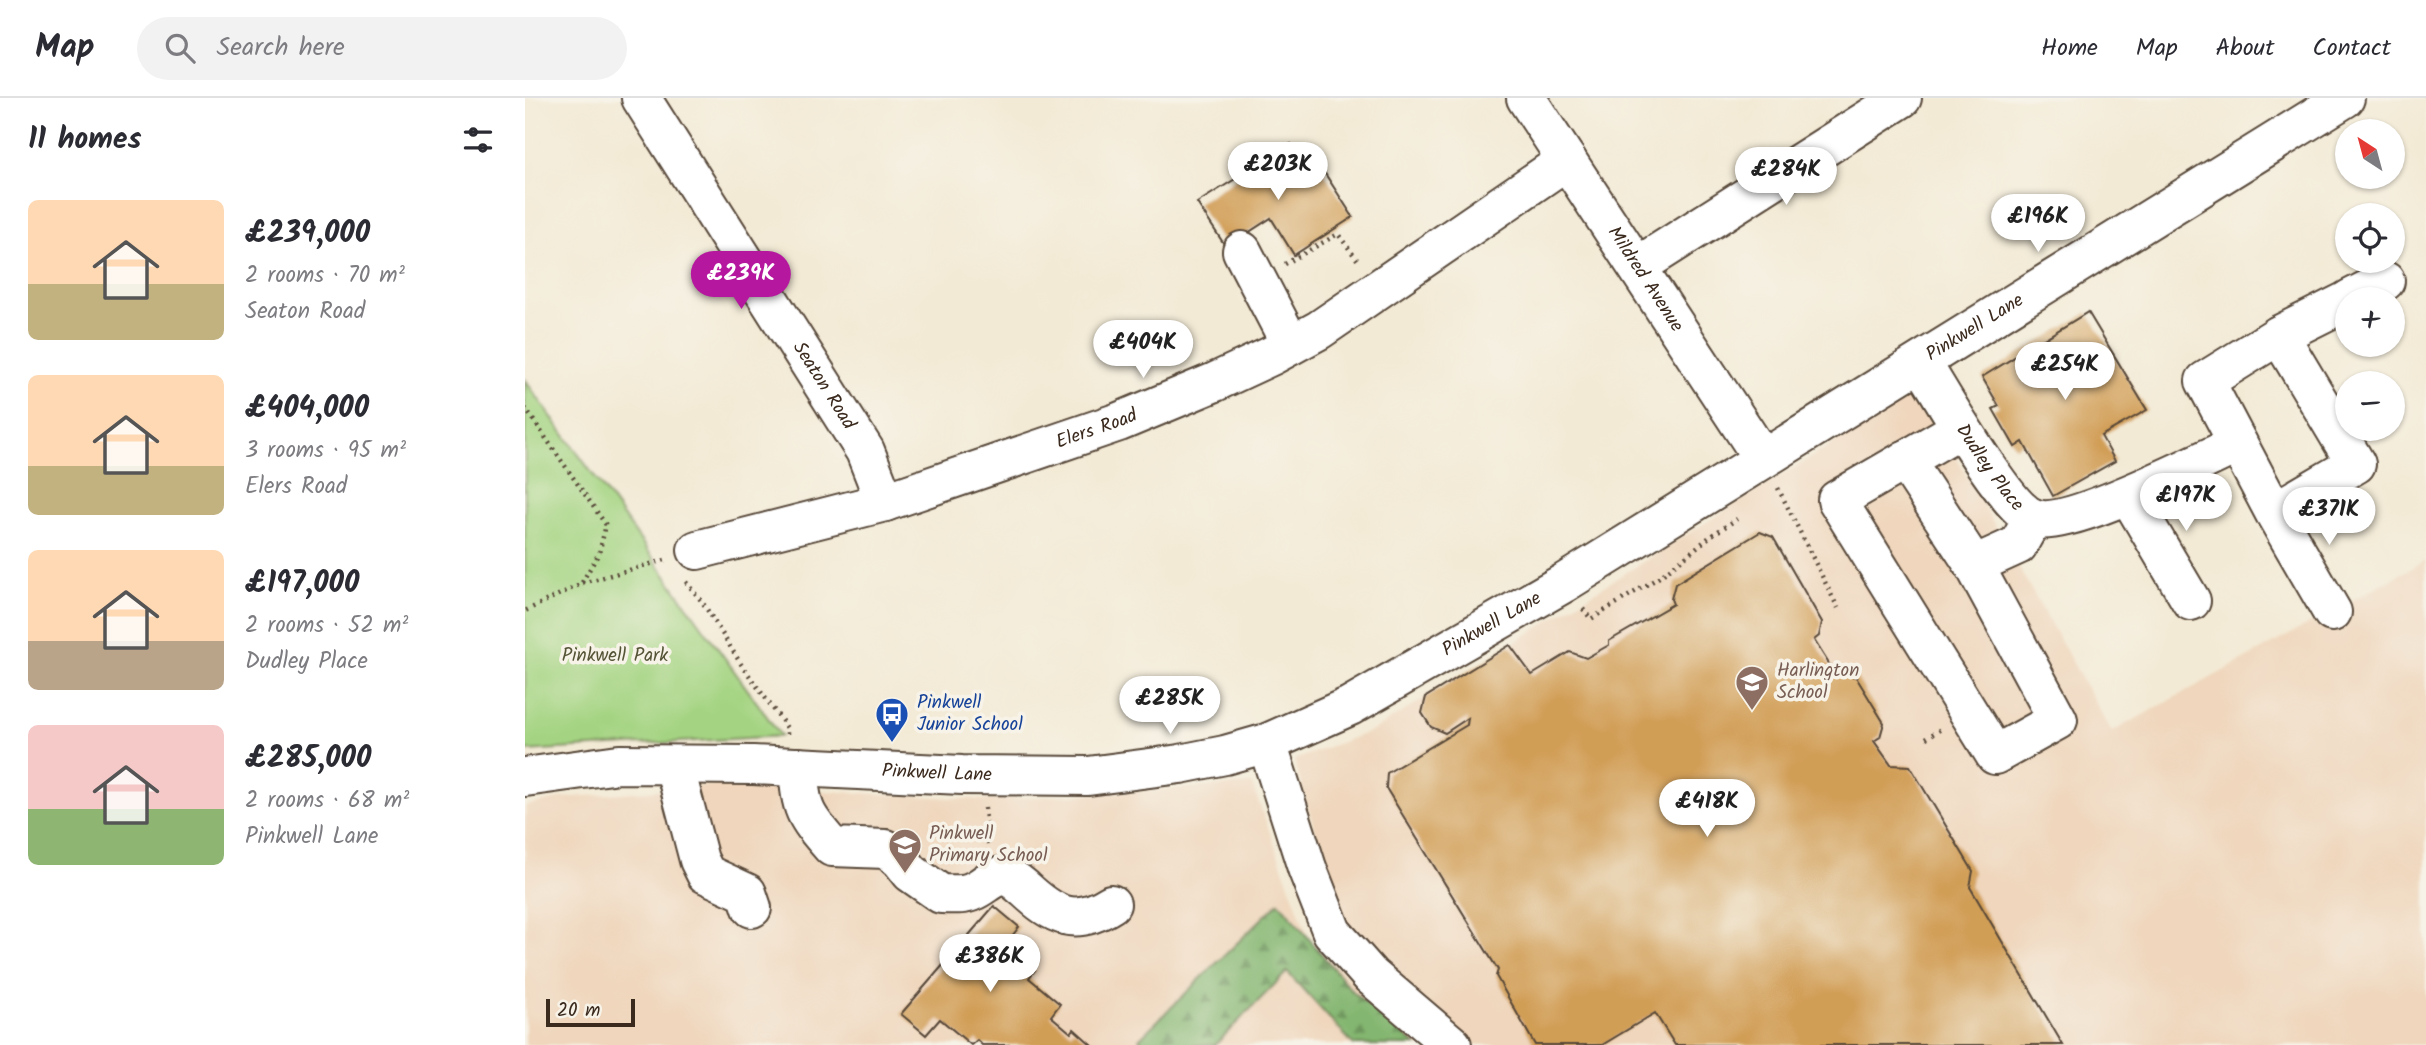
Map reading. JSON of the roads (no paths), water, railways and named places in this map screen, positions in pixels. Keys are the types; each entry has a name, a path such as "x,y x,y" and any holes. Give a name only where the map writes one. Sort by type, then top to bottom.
{"street":[{"name":"Seaton Road","path":"641,98 865,451 885,502"},
{"name":"Mildred Avenue","path":"1527,98 1763,460"},
{"path":"1638,267 1902,98"},
{"name":"Pinkwell Lane","path":"525,778 619,765 1088,776 1180,764 1267,743 1350,706 1564,583 2345,98"},
{"name":"Elers Road","path":"686,553 885,502 1119,422 1215,382 1319,330 1567,160"},
{"path":"1249,265 1291,345"},
{"path":"2374,287 2385,281"},
{"path":"2333,612 2274,512 2205,381 2279,335 2335,307"},
{"path":"2274,512 2356,464 2279,335"},
{"name":"Dudley Place","path":"1921,362 1961,428 2014,504 2033,518 2051,520 2129,496 2238,444"},
{"path":"1905,460 1974,565 2058,720 1995,755 1837,500 1905,460 1961,428"},
{"path":"2129,496 2191,601"},
{"path":"1974,565 2018,545 2033,518"},
{"path":"1267,743 1307,868 1332,932 1371,976 1452,1045"},
{"path":"674,765 699,860 706,874 747,894 752,908"},
{"path":"791,767 804,814 832,847 886,849 911,873 941,894 973,891 1003,876 1015,880 1058,914 1074,918 1095,915 1111,904"}],"place":[{"name":"Harlington School","path":"1752,712"},
{"name":"Pinkwell Junior School","path":"892,744"},
{"name":"Pinkwell Primary School","path":"905,875"}],"park label":[{"name":"Pinkwell Park","path":"615,656"}]}
